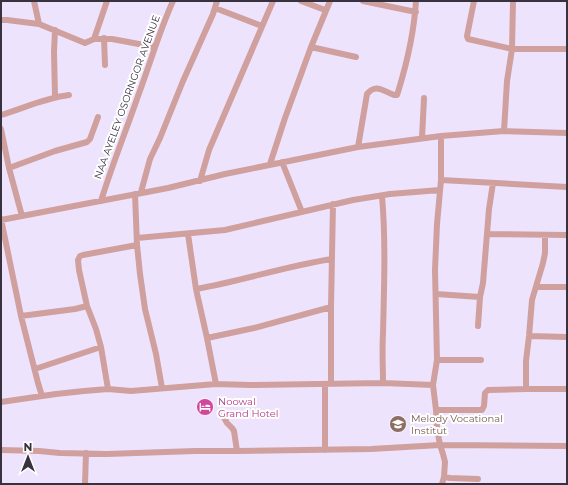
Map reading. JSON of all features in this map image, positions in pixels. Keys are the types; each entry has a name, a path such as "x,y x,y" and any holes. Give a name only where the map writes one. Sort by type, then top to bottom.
{"street":[{"path":"34,1 39,24"},
{"path":"94,39 107,1"},
{"name":"NAA AYELEY OSORNGOR AVENUE","path":"101,201 108,176 138,97 163,23 173,1"},
{"path":"162,388 156,354 145,309 140,274 137,245 138,193 150,159 217,1"},
{"path":"200,181 209,150 273,1"},
{"path":"301,1 325,10"},
{"path":"270,164 284,118 325,10 330,1"},
{"path":"363,1 416,12"},
{"path":"358,147 367,94 375,88 394,96 398,92 404,72 416,12 416,1"},
{"path":"474,1 467,36 468,38 512,49 567,49"},
{"path":"504,131 507,81 512,49 513,1"},
{"path":"215,8 262,26"},
{"path":"1,20 39,24 85,43 94,39 104,38 155,47"},
{"path":"55,30 55,96"},
{"path":"104,38 105,65"},
{"path":"311,48 356,57"},
{"path":"1,115 22,109 55,96 69,95"},
{"path":"422,138 424,98"},
{"path":"9,168 55,151 87,142 90,139 98,117"},
{"path":"1,129 9,168 22,216"},
{"path":"42,396 21,316 1,220 200,181 270,164 358,147 422,138 504,131 567,133"},
{"path":"441,136 441,180 436,232 435,270 437,360 433,386 437,428 445,462 442,484"},
{"path":"282,162 302,212"},
{"path":"441,180 567,187"},
{"path":"478,326 493,183"},
{"path":"137,238 225,230 333,204 406,192 440,190"},
{"path":"382,196 385,246 383,383"},
{"path":"324,450 331,307 333,204"},
{"path":"188,234 196,289 216,384"},
{"path":"487,234 567,235"},
{"path":"526,389 526,362 532,300 545,253 545,235"},
{"path":"108,389 101,347 87,306 78,260 80,256 87,254 137,245"},
{"path":"196,289 228,283 306,263 332,259"},
{"path":"536,287 567,287"},
{"path":"436,294 480,297"},
{"path":"21,316 87,306"},
{"path":"207,338 254,328 331,307"},
{"path":"529,336 567,337"},
{"path":"34,369 101,347"},
{"path":"437,360 481,360"},
{"path":"1,402 108,389 131,391 216,384 250,385 383,383 433,386"},
{"path":"436,410 482,410 484,406 485,393 488,390 567,389"},
{"path":"222,414 234,431 237,451"},
{"path":"1,450 108,454 188,451 371,449 440,445 567,446"},
{"path":"85,484 86,453"},
{"path":"444,477 478,479"}],"place":[{"name":"Noowal Grand Hotel","path":"205,407"},
{"name":"Melody Vocational Institut","path":"398,424"}]}
